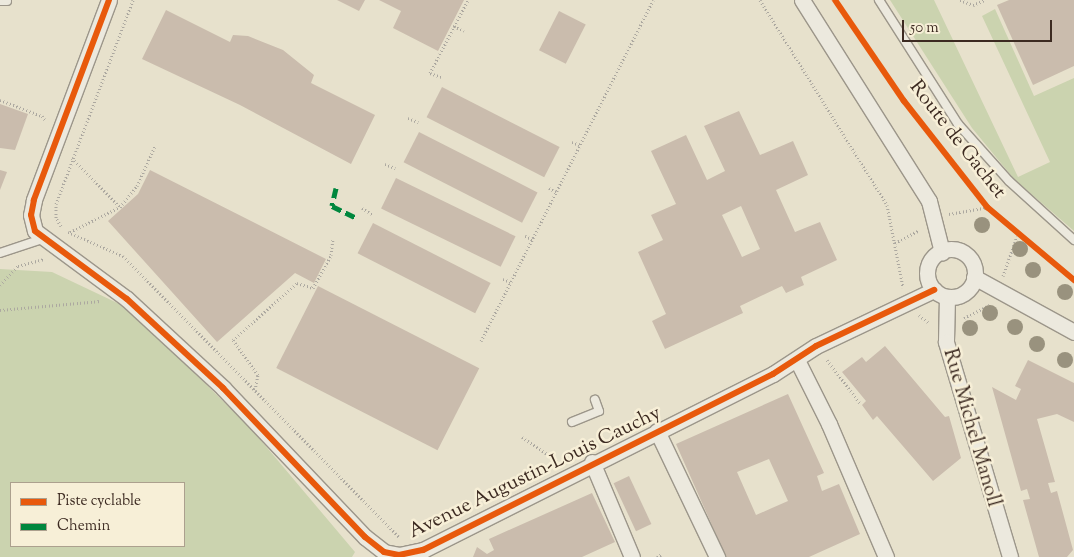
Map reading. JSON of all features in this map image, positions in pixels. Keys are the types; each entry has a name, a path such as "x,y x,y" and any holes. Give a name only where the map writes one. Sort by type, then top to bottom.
{"street":[{"path":"42,239 32,223 32,207 110,0"},
{"path":"802,0 912,171 937,221 942,252"},
{"name":"Avenue Augustin-Louis Cauchy","path":"42,239 127,300 288,454 378,549 410,554 797,360 816,346 908,310 940,294"},
{"path":"942,252 964,254 972,264 974,277 966,292 940,294 928,282 928,267 942,252"},
{"path":"974,277 999,288 1074,332"},
{"name":"Rue Michel Manoll","path":"940,294 948,351 1010,557"},
{"path":"797,360 829,424 886,557"},
{"path":"657,431 717,557"},
{"path":"592,462 632,557"}],"lane":[{"path":"879,0 958,124 1008,181 1074,240"},
{"path":"0,252 42,239"},
{"path":"572,422 599,411 595,400"}],"path":[{"path":"133,0 72,158 55,208 58,223 69,233 122,256 395,531"},
{"path":"441,77 430,73 468,0"},
{"path":"481,341 653,0"},
{"path":"760,0 887,205 908,310"},
{"path":"960,0 973,5 986,0"},
{"path":"454,26 464,31"},
{"path":"0,100 42,116"},
{"path":"408,118 418,122"},
{"path":"572,142 580,145"},
{"path":"0,285 18,266 50,256 58,249 69,233 120,207 137,186 155,146"},
{"path":"72,158 120,207"},
{"path":"385,164 395,168"},
{"path":"549,188 556,192"},
{"path":"895,243 954,212 987,207"},
{"path":"362,208 372,214"},
{"path":"1011,230 1024,242"},
{"path":"525,236 532,239"},
{"path":"999,288 1017,236"},
{"path":"256,391 258,375 233,340 297,283 313,288 331,255 333,238"},
{"path":"503,279 511,282"},
{"path":"0,310 127,300"},
{"path":"908,310 918,314 926,323 960,321 977,308 993,304"},
{"path":"908,310 918,314"},
{"path":"816,346 860,403"},
{"path":"827,359 834,355"},
{"path":"522,437 574,471"},
{"path":"658,557 662,554"}],"green space":[{"path":"890,0 934,0 1018,177 1050,162 982,16 995,9 1034,96 1074,78 1074,231 1014,179 972,128"},
{"path":"0,269 52,272 130,309 252,430 355,552 352,557 0,557"}],"building":[{"path":"337,0 365,0 359,11"},
{"path":"379,0 464,0 438,51 393,28 401,11"},
{"path":"1009,0 1074,0 1074,66 1033,85 997,5"},
{"path":"166,10 230,42 233,35 248,36 283,50 314,75 311,83 375,115 351,164 240,105 142,59"},
{"path":"559,11 586,25 566,64 539,50"},
{"path":"442,87 560,147 544,177 427,117"},
{"path":"0,104 28,114 15,150 0,148"},
{"path":"739,111 760,155 793,141 808,175 776,190 795,232 820,222 837,260 801,277 804,285 786,293 782,286 740,306 743,313 665,349 652,321 666,314 638,252 663,240 651,215 676,204 651,151 686,135 707,180 725,171 704,126","holes":["741,206 760,249 742,257 722,215"]},
{"path":"419,132 538,192 522,223 404,162"},
{"path":"0,170 7,172 0,190"},
{"path":"150,170 326,259 314,283 295,273 217,342 108,221 138,194"},
{"path":"396,178 516,236 501,267 381,209"},
{"path":"373,223 491,283 475,313 358,253"},
{"path":"318,286 479,368 438,450 276,368"},
{"path":"885,346 945,417 949,416 961,458 933,481 877,416 873,420 862,405 866,401 842,372 862,357 866,362"},
{"path":"1028,360 1074,383 1074,422 1057,414 1037,419 1055,482 1048,483 1051,493 1057,491 1073,550 1067,557 1039,557 1023,500 1030,499 1027,489 1021,491 992,387 1016,400 1021,389 1015,386"},
{"path":"788,394 824,473 817,476 822,491 839,484 860,534 809,557 726,557 676,444","holes":["769,459 788,501 756,515 737,472"]},
{"path":"629,476 651,524 636,531 614,483"},
{"path":"592,493 615,542 582,557 473,557 477,547 487,554 494,550 489,539"}],"marked path":[{"path":"336,188 332,206 357,218"}],"cycle path":[{"path":"109,0 34,200 31,215 35,231 127,299 223,388 365,537 384,552 399,555 423,550 773,374 816,346 934,290"},
{"name":"Route de Gachet","path":"835,0 904,101 987,207 1074,280"}]}
